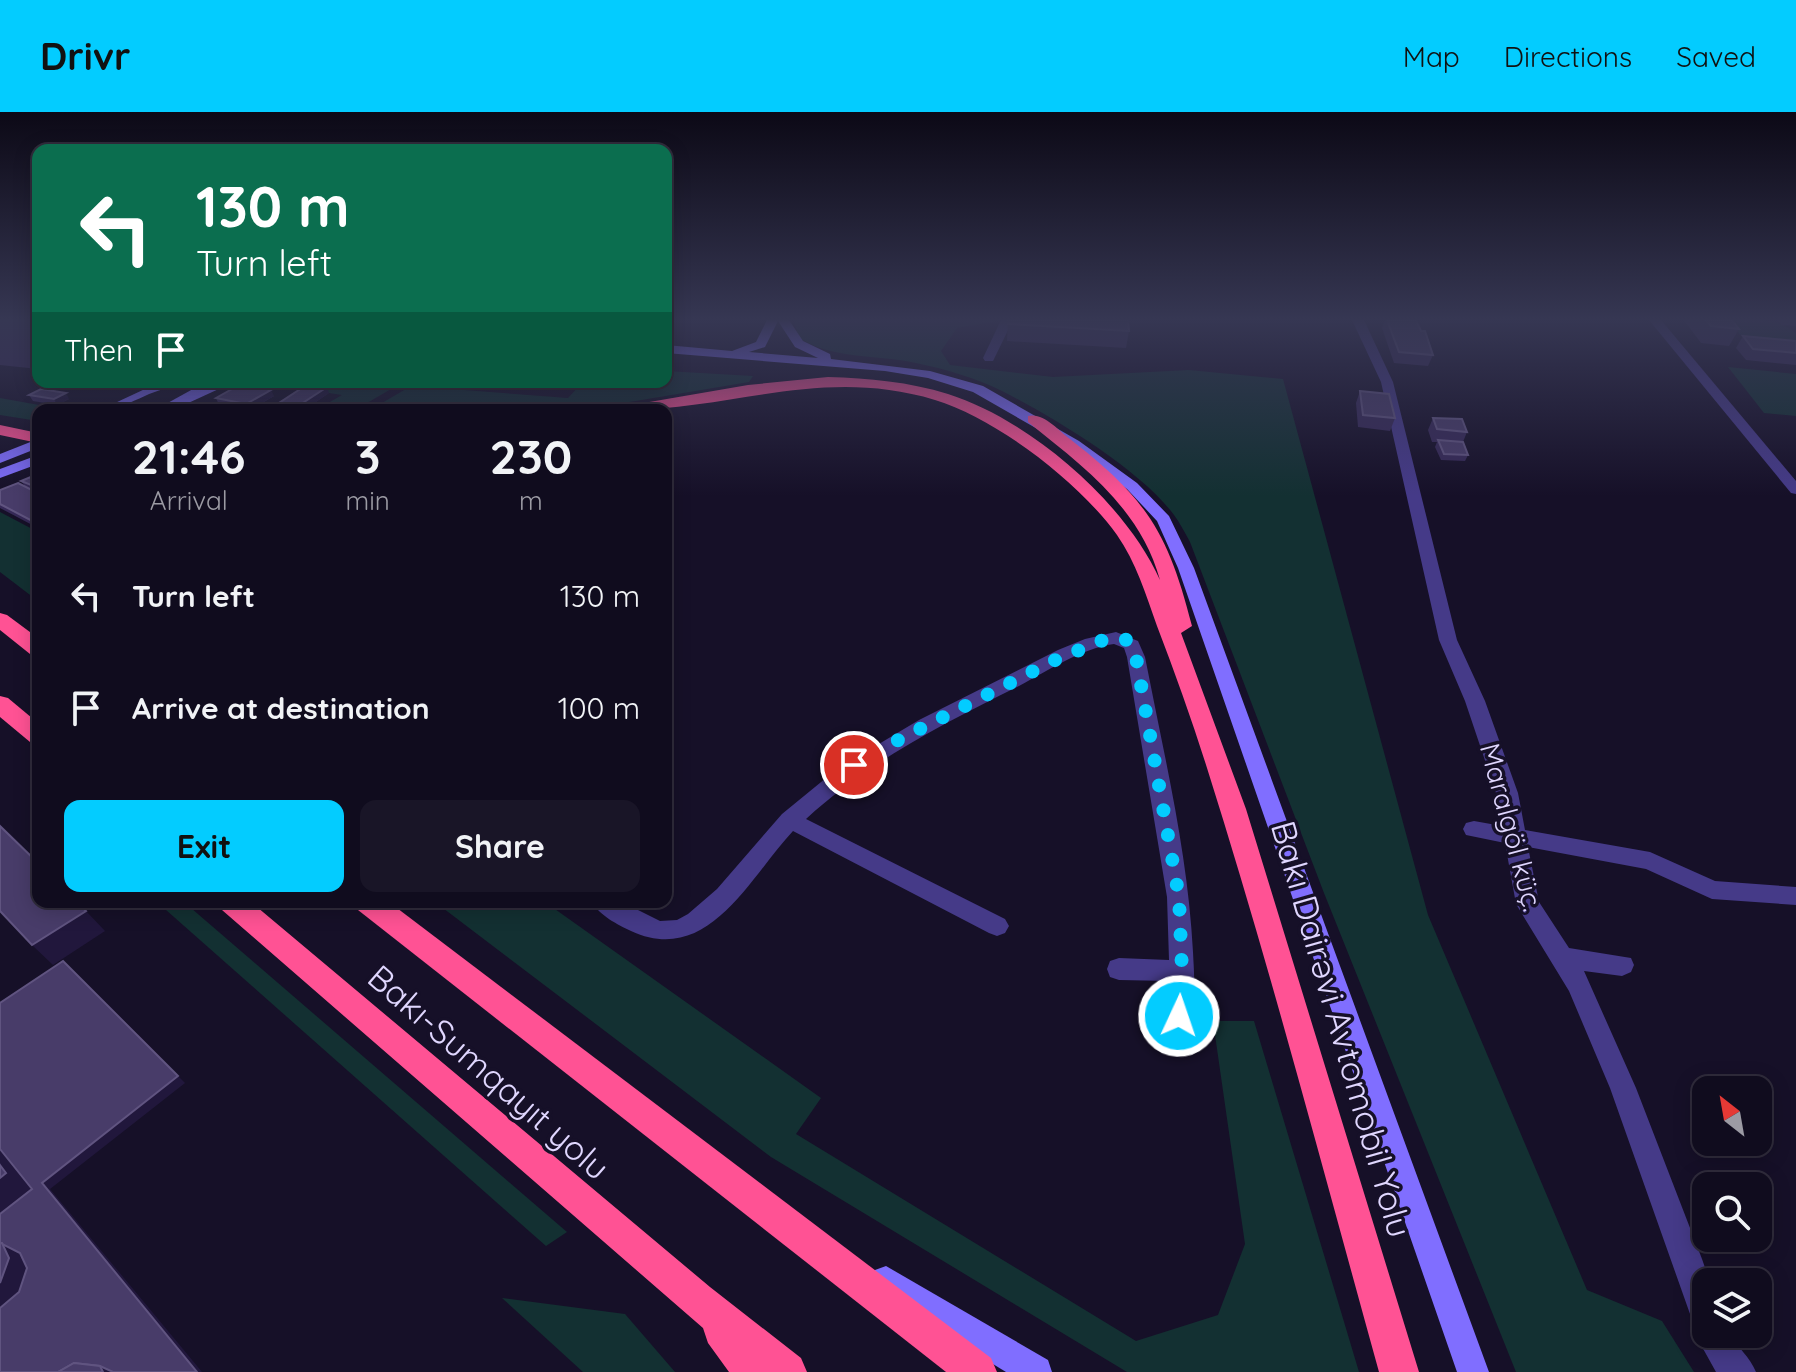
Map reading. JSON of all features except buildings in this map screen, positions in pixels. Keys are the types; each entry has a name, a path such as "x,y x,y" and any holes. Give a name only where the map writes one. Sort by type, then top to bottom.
{"highway":[{"path":"669,404 767,388 832,382 916,390 976,412 1074,481 1102,506 1124,532 1141,560 1202,710"},
{"path":"1034,419 1129,500 1147,525 1166,564 1202,710"},
{"path":"0,430 32,438"},
{"path":"0,620 32,644"},
{"path":"0,704 32,731"},
{"name":"Bakı Dairəvi Avtomobil Yolu","path":"1202,710 1399,1372"},
{"name":"Bakı-Sumqayıt yolu","path":"239,908 697,1300"},
{"name":"Bakı-Sumqayıt yolu","path":"376,908 977,1372"},
{"path":"697,1300 753,1372"},
{"path":"697,1300 787,1372"}],"main road":[{"path":"943,379 965,385 1034,419 1095,458 1132,486 1164,519 1175,539 1473,1372"},
{"path":"104,404 126,388"},
{"path":"120,404 160,388"},
{"path":"188,400 199,388"},
{"path":"178,404 215,388"},
{"path":"0,459 32,443"},
{"path":"0,474 32,461"},
{"path":"774,1214 1036,1372"}],"street":[{"name":"Maralgöl küç.","path":"1386,379 1448,640 1475,701 1507,793 1528,904 1579,985 1623,1088 1692,1275"},
{"path":"1704,379 1796,490"},
{"path":"613,908 655,930 679,930 703,919 790,820 836,778 873,753 1053,661 1108,638 1125,639 1132,645 1136,657 1179,897 1182,971 1179,1016"},
{"path":"790,820 997,926"},
{"path":"1474,829 1650,861 1712,890 1796,896"},
{"path":"1563,958 1622,965"},
{"path":"1119,969 1182,971"},
{"path":"1720,1348 1740,1372"}],"green space":[{"path":"672,379 751,379 749,382 618,404 380,404 408,388 568,398 577,388 672,388"},
{"path":"973,379 1283,379 1428,915 1587,1290 1662,1321 1694,1372 1516,1372 1324,893 1190,542 1174,515 1159,498 1119,463 1046,415"},
{"path":"1737,379 1796,379 1796,416 1764,413"},
{"path":"297,388 393,388 365,404 326,404 342,395"},
{"path":"0,398 34,404 32,420 0,415"},
{"path":"0,512 32,529 32,596 0,572"},
{"path":"164,908 191,908 567,1232 546,1246"},
{"path":"443,908 553,908 821,1098 796,1134 1136,1341 1218,1315 1245,1244 1213,1021 1254,1021 1359,1372 1127,1372 771,1157"},
{"path":"502,1298 625,1314 675,1372 583,1372"}],"route":[{"path":"854,765 1053,661 1108,638 1125,639 1132,645 1136,657 1179,897 1182,971 1179,1016"}]}
